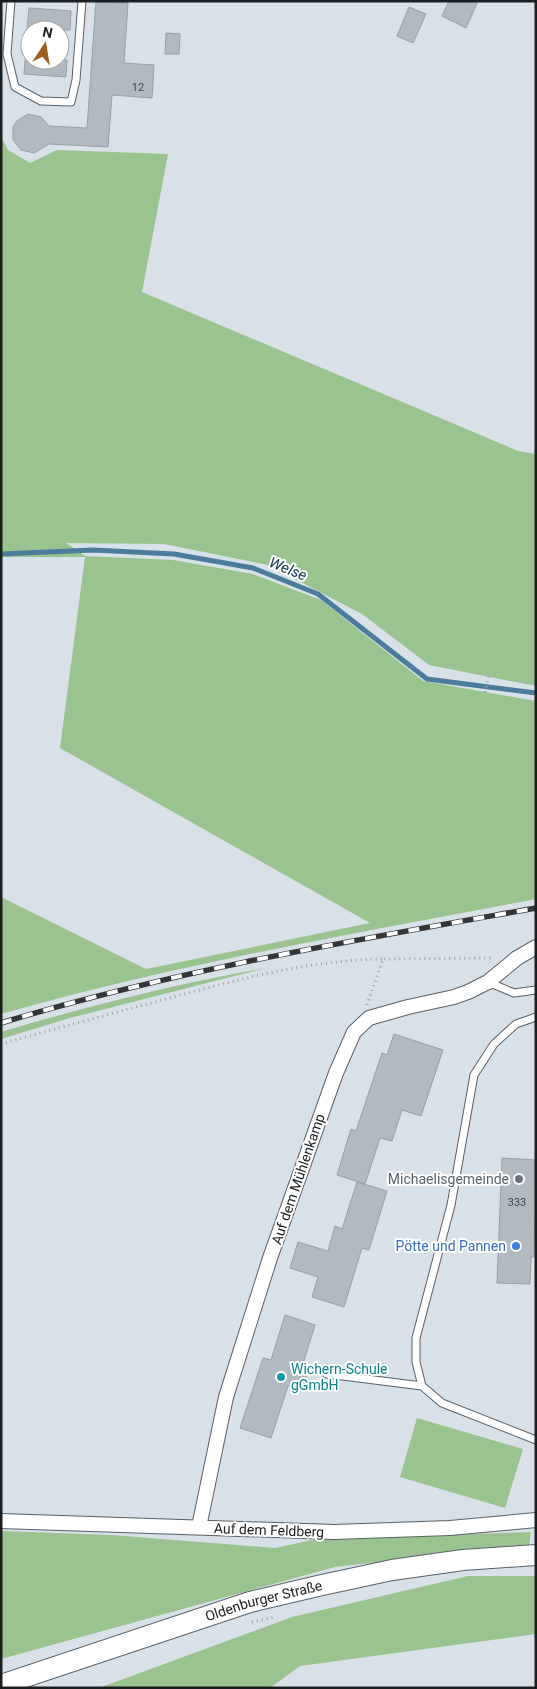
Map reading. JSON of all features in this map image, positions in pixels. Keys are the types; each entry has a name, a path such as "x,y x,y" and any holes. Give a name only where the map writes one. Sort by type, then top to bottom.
{"main road":[{"name":"Oldenburger Straße","path":"1,1685 250,1602 392,1570 454,1561 536,1555"}],"street":[{"path":"359,1027 369,1018 454,997 488,982 517,958 536,947"},
{"name":"Auf dem Mühlenkamp","path":"199,1528 226,1397 270,1258 336,1073 354,1032 359,1027"},
{"name":"Auf dem Feldberg","path":"1,1521 334,1532 450,1528 536,1520"}],"lane":[{"path":"12,1 7,54 15,87 41,101 71,102 76,80 82,1"},
{"path":"488,982 514,993 536,990"},
{"path":"422,1386 416,1362 416,1338 451,1205 474,1076 494,1044 516,1024 536,1017"},
{"path":"326,1374 422,1386 442,1403 536,1440"}],"path":[{"path":"485,692 489,675"},
{"path":"1,1044 183,994 288,968 344,960 517,958"},
{"path":"359,1027 383,959"},
{"path":"245,1624 282,1615"}],"green space":[{"path":"1,136 8,150 30,163 57,150 168,154 142,292 518,451 536,454 536,686 429,665 362,614 268,565 164,544 66,543 85,556 173,560 253,574 321,600 423,681 536,701 536,899 267,950 67,996 1,1014 1,897 146,969 370,923 60,748 85,557 1,557"},
{"path":"266,968 70,1018 1,1039 1,1032 66,1013 166,988"},
{"path":"417,1418 523,1449 505,1508 400,1477"},
{"path":"1,1531 111,1535 275,1548 317,1539 531,1532 529,1545 335,1567 1,1659"},
{"path":"468,1576 536,1576 536,1634 300,1666 270,1688 99,1688 292,1617"}],"building":[{"path":"96,1 128,3 124,63 154,65 152,98 112,95 108,147 49,144 34,153 21,150 13,140 13,127 17,121 28,114 41,117 49,126 87,128"},
{"path":"449,1 478,1 466,28 442,16"},
{"path":"409,7 426,14 413,43 397,36"},
{"path":"29,8 71,11 70,30 70,20 28,20"},
{"path":"166,33 180,34 179,54 165,54"},
{"path":"24,70 66,70 66,77 24,74"},
{"path":"394,1034 443,1050 421,1116 402,1110 392,1141 380,1138 365,1184 337,1175 351,1129 356,1131 382,1053 387,1055"},
{"path":"502,1158 536,1160 534,1257 531,1257 530,1284 497,1283"},
{"path":"357,1182 387,1191 369,1250 362,1248 344,1307 312,1297 318,1277 290,1268 298,1242 328,1251 335,1226 342,1229"},
{"name":"Wichern-Schule gGmbH","path":"285,1315 315,1325 302,1367 308,1369 302,1390 288,1386 271,1438 240,1428 263,1358 271,1360"}],"waterway":[{"name":"Welse","path":"1,554 93,550 174,554 253,568 318,594 427,679 536,693"}],"railway":[{"path":"1,1023 133,987 200,972 334,944 536,908"}],"place":[{"name":"Michaelisgemeinde","path":"519,1179"},
{"name":"Pötte und Pannen","path":"516,1246"},
{"name":"Wichern-Schule gGmbH","path":"281,1377"}]}
